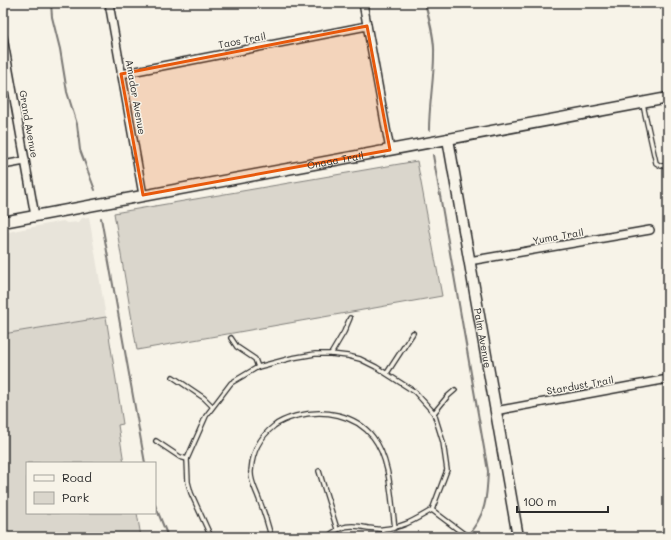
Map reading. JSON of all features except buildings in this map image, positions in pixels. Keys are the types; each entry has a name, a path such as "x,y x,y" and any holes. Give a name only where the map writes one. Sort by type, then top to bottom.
{"street":[{"name":"Amador Avenue","path":"109,3 143,195"},
{"path":"363,3 390,150"},
{"name":"Taos Trail","path":"121,74 367,26"},
{"name":"Grand Avenue","path":"3,37 6,77 25,161 35,216"},
{"name":"Onaga Trail","path":"3,222 668,98"},
{"name":"Palm Avenue","path":"448,139 518,537"},
{"path":"3,165 25,161"},
{"name":"Yuma Trail","path":"469,261 650,230"},
{"name":"Stardust Trail","path":"495,411 668,379"}],"lane":[{"path":"643,102 656,163 661,166 668,165"},
{"path":"331,354 344,332 350,318"},
{"path":"387,373 413,333"},
{"path":"231,338 237,347 255,359 258,367"},
{"path":"211,537 188,482 187,459 212,406 231,383 258,367 292,358 315,354 331,354 360,359 387,373 415,392 434,414 443,442 447,470 432,510 416,520 395,528 381,530 349,526 337,529 327,537"},
{"path":"173,377 204,398 212,406"},
{"path":"434,414 447,397 455,390"},
{"path":"272,537 252,482 251,471 257,445 274,425 290,418 305,414 325,412 351,420 366,429 374,439 385,461 395,528"},
{"path":"156,442 180,458 187,459"},
{"path":"319,471 337,529"},
{"path":"432,510 468,537"}],"highlighted area":[{"path":"367,26 390,150 143,195 121,74"}],"shaded area":[{"path":"89,217 106,317 3,334 3,233 63,221 67,223 79,222 82,218"}],"green space":[{"path":"417,161 442,296 137,350 114,213"},
{"path":"106,317 123,424 118,425 124,462 26,462 26,514 137,514 141,537 3,537 3,334"}],"waterway":[{"path":"51,3 52,17 60,49 67,92 77,124 80,150 95,190"},
{"path":"425,3 434,42 429,130"},
{"path":"433,155 488,471 486,498 482,513 467,536"},
{"path":"101,218 145,462"},
{"path":"156,507 168,537"}]}
